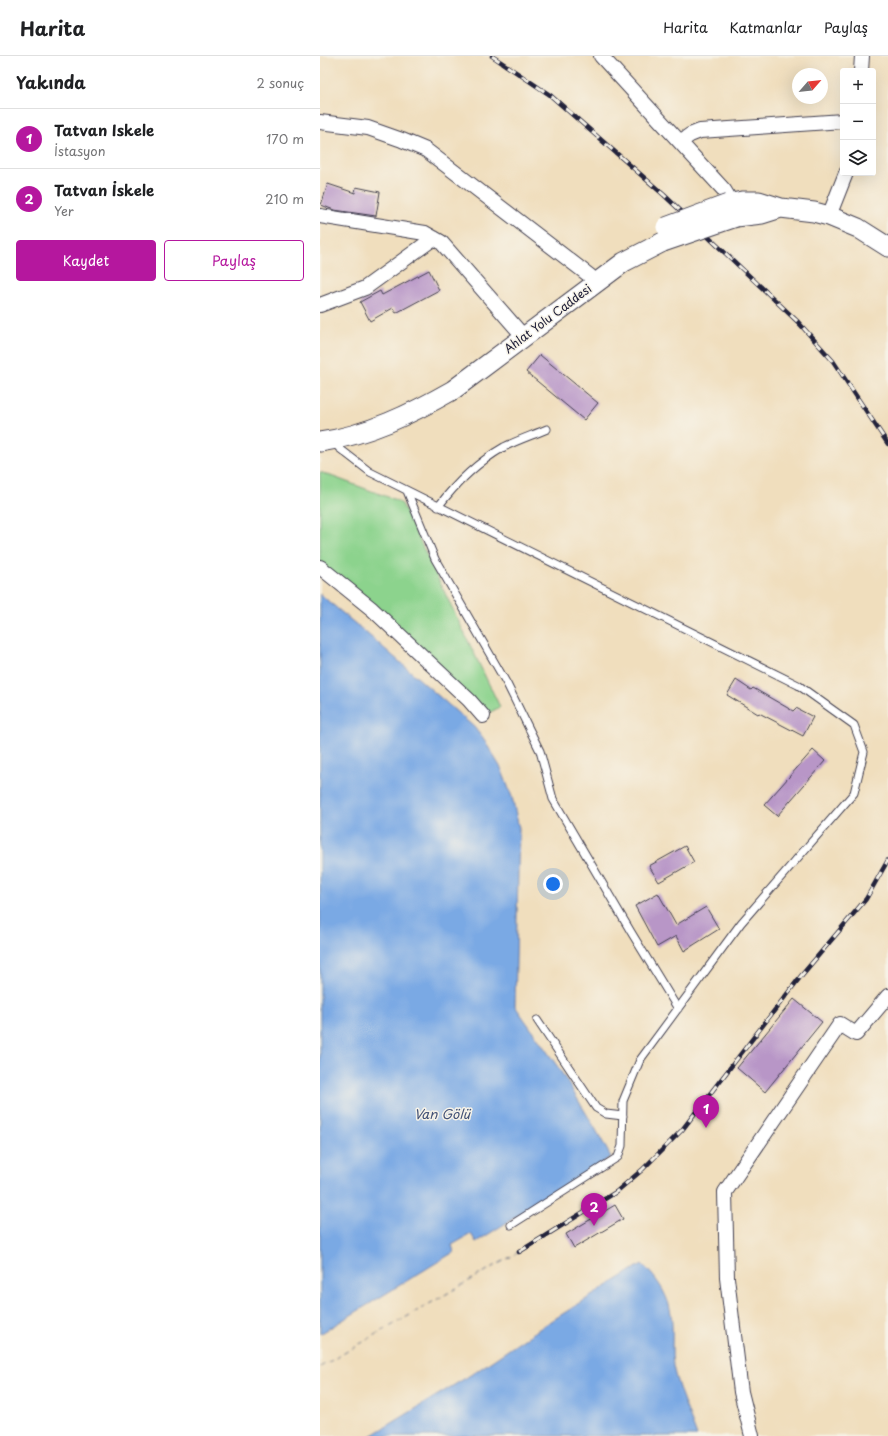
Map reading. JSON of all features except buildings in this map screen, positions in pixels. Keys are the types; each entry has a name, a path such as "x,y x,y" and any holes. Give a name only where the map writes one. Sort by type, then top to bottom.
{"street":[{"path":"601,56 724,190 732,208"},
{"path":"861,68 862,56"},
{"path":"680,142 690,135 700,131 840,121"},
{"path":"320,122 368,128 426,150 590,276"},
{"path":"829,216 845,176"},
{"path":"659,237 732,208 762,214 781,208 814,212 829,216 858,228 888,247"},
{"path":"320,216 426,233 441,242 522,334"},
{"name":"Ahlat Yolu Caddesi","path":"522,334 590,276 625,249 659,237"},
{"name":"Ahlat Yolu Caddesi","path":"324,437 338,430 376,418 448,384 522,334 659,237"},
{"path":"320,305 365,288 434,238"},
{"path":"320,567 372,609 453,685 483,716"},
{"path":"752,1436 741,1392 727,1278 725,1192 840,1024 856,1034 888,996"}],"lane":[{"path":"438,507 456,485 488,458 505,447 547,429"},
{"path":"324,437 370,472 798,685 854,725 864,752 854,793 740,923 640,1060 624,1101 622,1146 618,1157 511,1225"},
{"path":"407,491 435,559 507,684 540,751 553,799 630,932 678,1009"},
{"path":"537,1020 596,1108 606,1114 623,1116"}],"green space":[{"path":"320,472 396,500 402,504 500,707 483,716 320,567"}],"water":[{"name":"Van Gölü","path":"320,594 474,727 484,740 501,768 512,797 519,828 515,1006 560,1070 611,1157 476,1242 471,1234 452,1245 454,1252 320,1334"},
{"path":"642,1264 659,1283 667,1298 672,1323 673,1366 697,1436 371,1436 477,1371 545,1325"}],"ferry route":[{"path":"320,1367 519,1252"}],"railway":[{"path":"492,56 550,95 664,195 798,322 833,361 888,444"},
{"path":"519,1252 616,1192 642,1170 682,1130 801,976 866,899 888,860"}],"place":[{"name":"Tatvan Iskele","path":"706,1128"},
{"name":"Tatvan İskele","path":"594,1226"}]}
